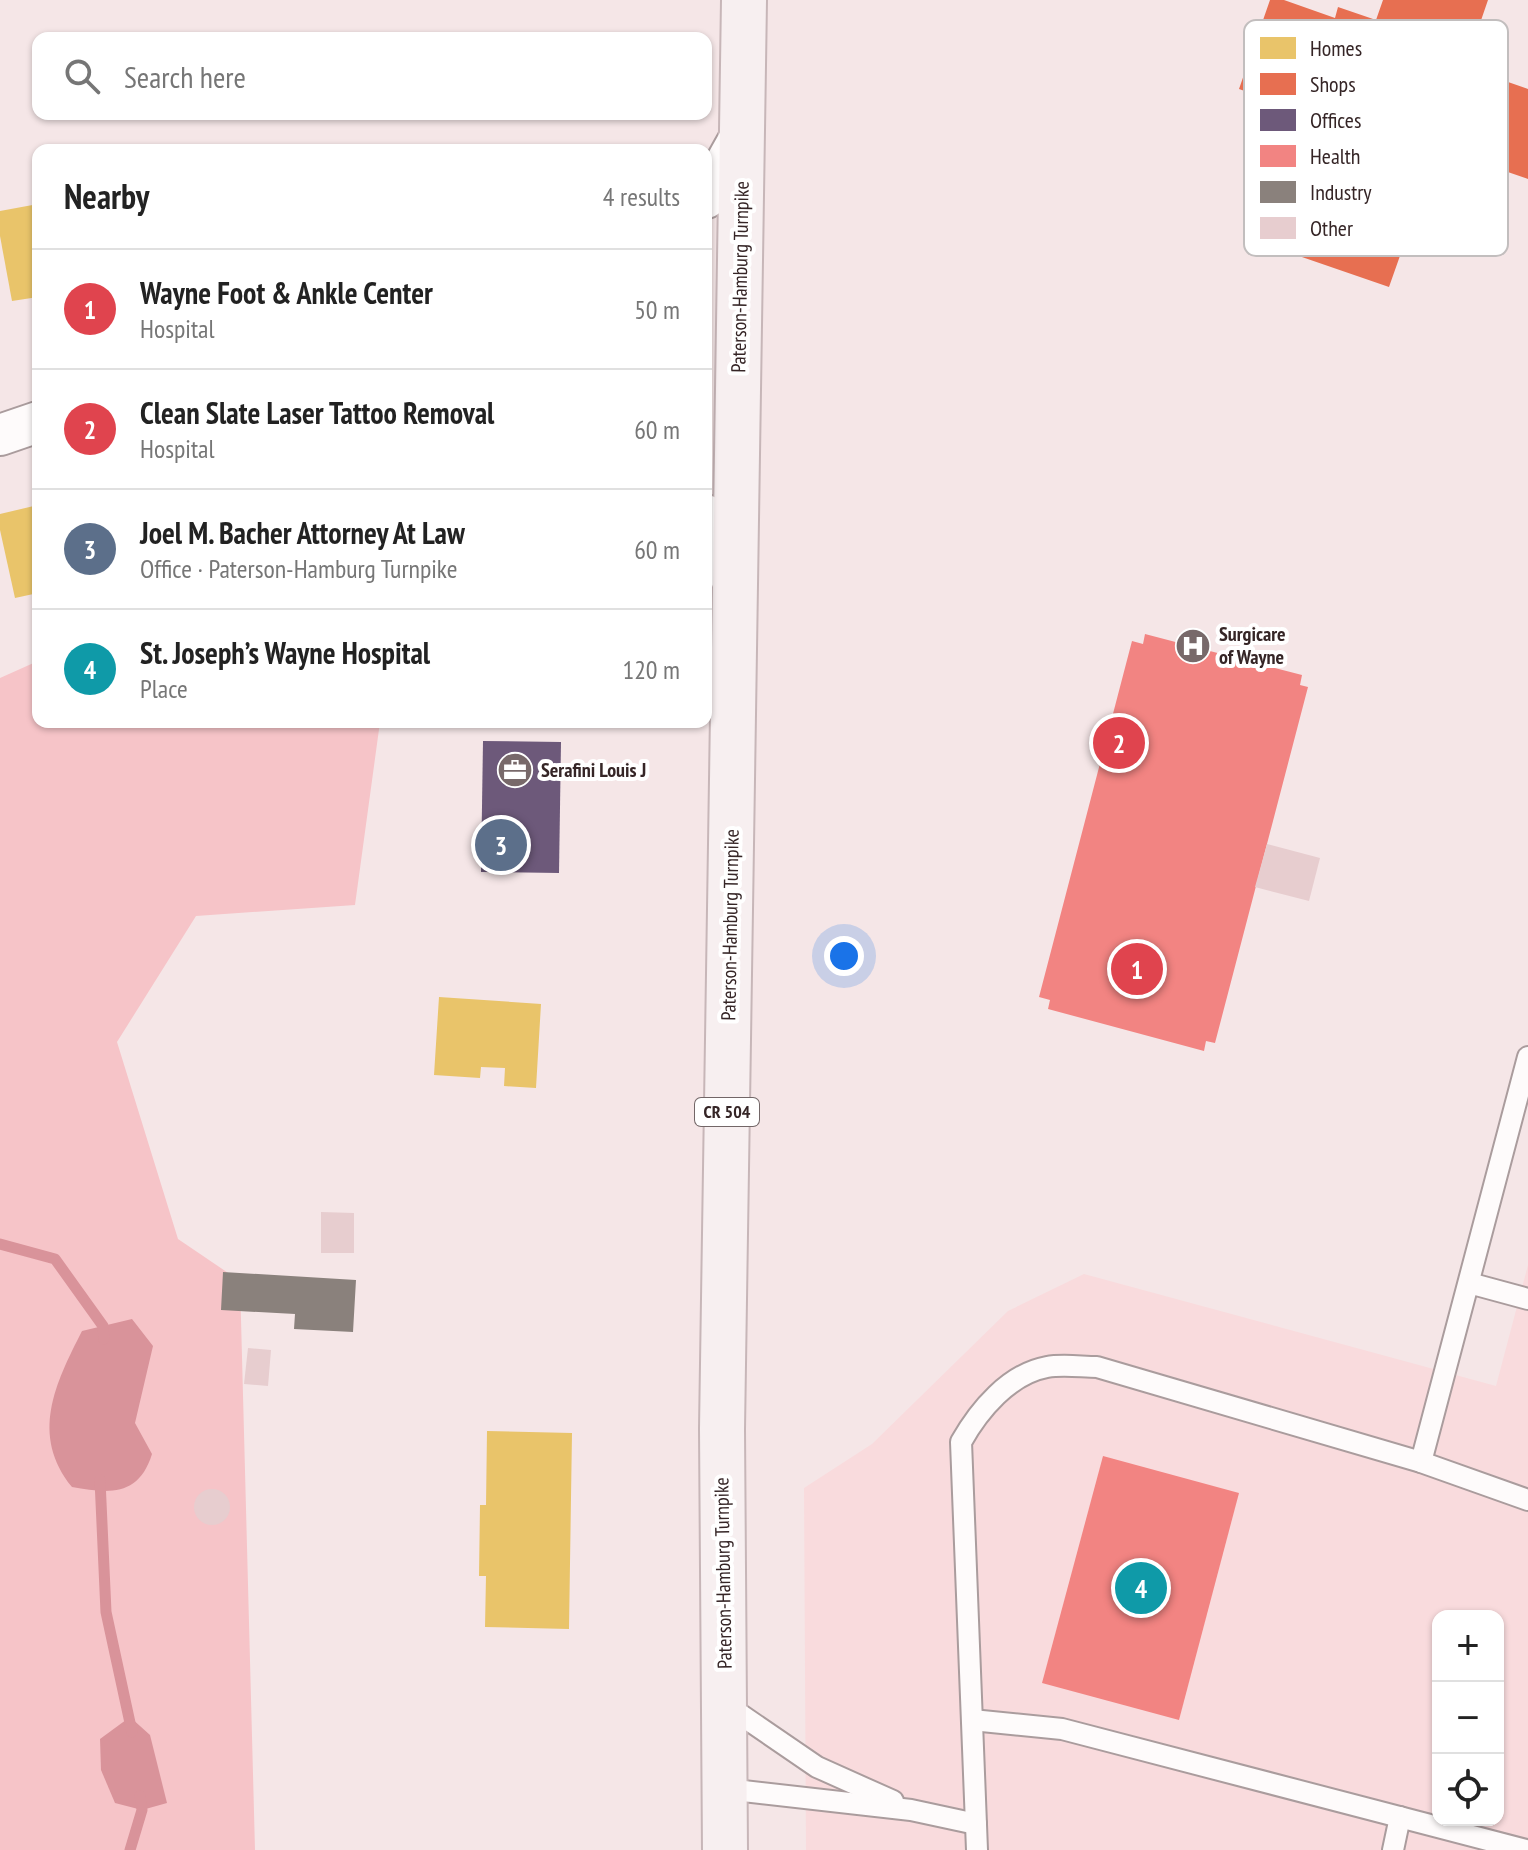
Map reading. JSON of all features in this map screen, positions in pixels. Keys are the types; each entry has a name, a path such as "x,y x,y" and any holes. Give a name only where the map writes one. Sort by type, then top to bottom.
{"main road":[{"name":"Paterson-Hamburg Turnpike","path":"725,1850 722,1429 744,0"}],"street":[{"path":"712,187 742,134"},
{"path":"0,435 32,424"},
{"path":"712,530 735,588"}],"lane":[{"path":"1421,1462 1528,1057"},
{"path":"1469,1283 1528,1299"},
{"path":"977,1850 961,1442 976,1416 1009,1384 1047,1367 1097,1367 1421,1462 1528,1500"},
{"path":"725,1704 817,1767 911,1810"},
{"path":"972,1720 1062,1729 1526,1850"},
{"path":"726,1789 911,1810 976,1824"},
{"path":"1393,1850 1400,1817"}],"shaded area":[{"path":"32,664 32,728 379,728 355,905 196,916 117,1042 178,1239 240,1281 255,1850 0,1850 0,678"},
{"path":"1528,1265 1528,1850 806,1850 804,1488 872,1444 1008,1311 1084,1274 1496,1386"},
{"path":"132,1319 153,1346 135,1423 152,1454 146,1468 131,1485 111,1491 72,1487 59,1468 50,1429 51,1409 63,1370 82,1331"},
{"path":"130,1717 150,1735 167,1803 142,1810 115,1803 101,1770 100,1739"}],"building: Homes":[{"path":"32,205 32,298 12,301 0,236 0,211"},
{"path":"32,506 32,594 15,598 0,530 0,514"},
{"path":"439,997 541,1004 536,1088 504,1086 505,1068 481,1067 480,1078 434,1075"},
{"path":"487,1431 572,1433 569,1629 485,1627 486,1576 479,1576 480,1505 486,1505"}],"building: Shops":[{"path":"1270,0 1284,0 1335,18 1338,7 1376,20 1263,20"},
{"path":"1383,0 1488,0 1481,20 1376,20"},
{"path":"1244,75 1244,91 1239,89"},
{"path":"1508,82 1528,89 1528,179 1508,172"},
{"path":"1299,256 1400,256 1389,287"}],"building: Offices":[{"path":"483,741 561,742 559,873 481,872"}],"building: Health":[{"path":"1145,634 1302,675 1300,685 1308,687 1215,1043 1206,1041 1204,1051 1048,1009 1050,1000 1039,997 1132,641 1143,644"},
{"path":"1103,1456 1239,1493 1179,1720 1042,1683"}],"building: Industry":[{"path":"223,1272 356,1280 353,1332 294,1329 295,1314 221,1310"}],"building: Other":[{"path":"1267,844 1320,858 1309,901 1255,887"},
{"path":"321,1212 354,1213 354,1253 321,1253"},
{"path":"248,1348 271,1350 268,1386 244,1384"},
{"path":"212,1489 224,1495 230,1507 224,1519 212,1525 200,1519 194,1507 200,1495"}],"waterway":[{"path":"0,1244 55,1259 103,1326 104,1339"},
{"path":"100,1480 106,1612 132,1732"},
{"path":"130,1850 142,1810 140,1796"}],"place":[{"name":"Surgicare of Wayne","path":"1193,646"},
{"name":"Clean Slate Laser Tattoo Removal","path":"1119,743"},
{"name":"Serafini Louis J","path":"515,770"},
{"name":"Joel M. Bacher Attorney At Law","path":"501,845"},
{"name":"Wayne Foot & Ankle Center","path":"1137,969"},
{"name":"St. Joseph’s Wayne Hospital","path":"1141,1588"}]}
